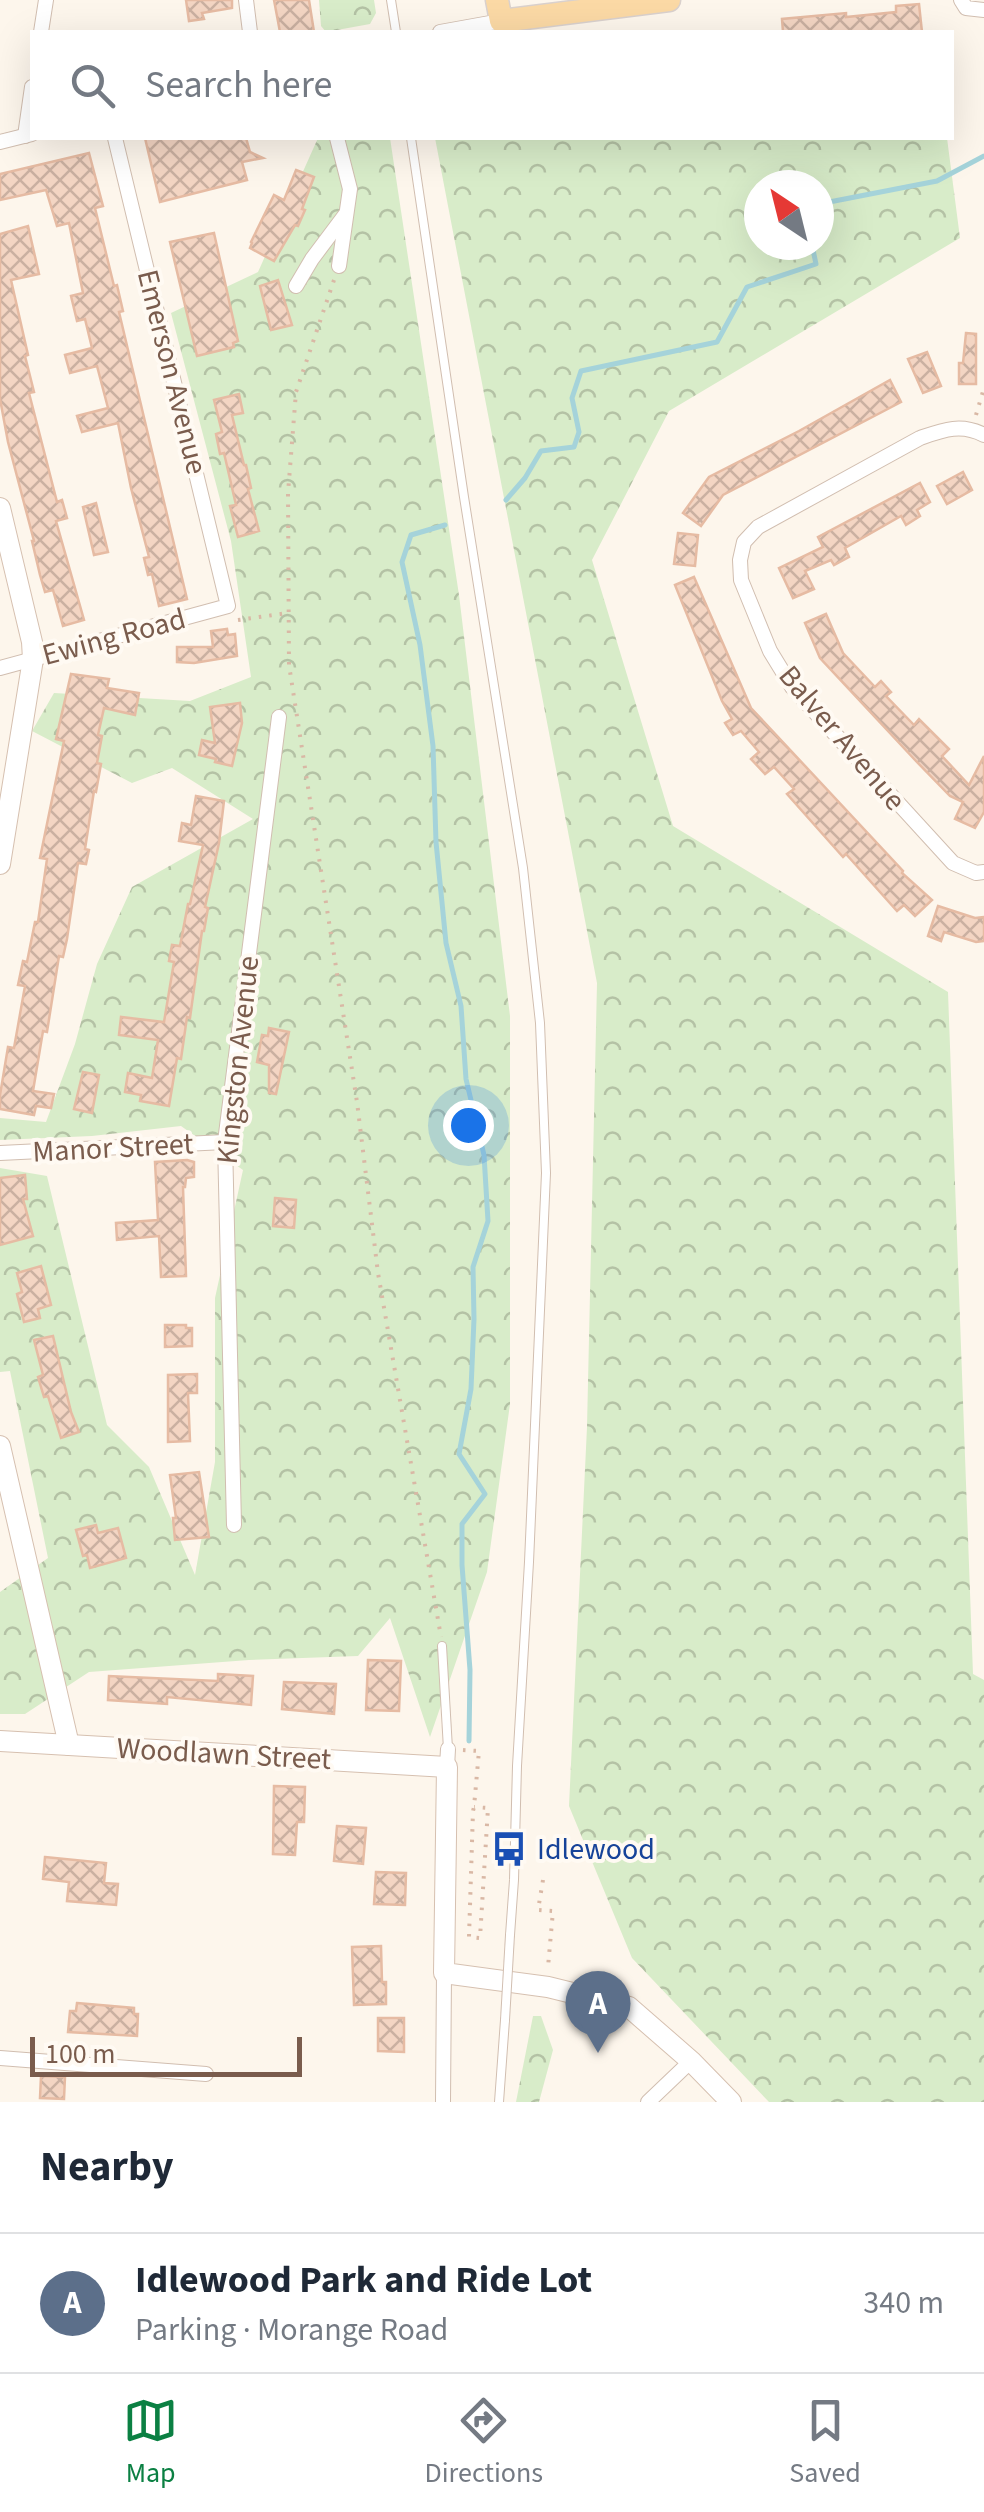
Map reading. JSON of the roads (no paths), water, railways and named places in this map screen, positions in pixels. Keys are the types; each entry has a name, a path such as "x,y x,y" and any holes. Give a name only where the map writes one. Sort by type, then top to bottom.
{"main road":[{"path":"500,18 669,0"}],"street":[{"path":"41,30 46,0"},
{"path":"246,0 250,30"},
{"path":"960,0 966,8 984,10"},
{"path":"449,30 500,18"},
{"path":"0,142 29,135"},
{"name":"Emerson Avenue","path":"116,140 231,614"},
{"path":"338,140 350,188 338,266"},
{"path":"296,286 346,214"},
{"name":"Balver Avenue","path":"978,432 948,428 920,438 758,527 744,542 740,560 741,580 770,651 792,687 952,864 976,874 984,872"},
{"path":"0,508 33,659 0,864"},
{"name":"Ewing Road","path":"0,668 231,614"},
{"name":"Kingston Avenue","path":"234,1525 225,1142 279,717"},
{"name":"Manor Street","path":"0,1153 225,1142"},
{"path":"0,1446 69,1745"},
{"name":"Woodlawn Street","path":"0,1741 448,1758"},
{"path":"443,2102 448,1758"},
{"path":"444,1973 548,1987 630,2008 692,2061 731,2102"},
{"path":"0,2058 206,2074"},
{"path":"648,2102 692,2061"}],"lane":[{"path":"391,0 396,30"},
{"path":"411,140 523,868 540,1022 546,1173 514,1880 500,2102"},
{"path":"442,1646 448,1758"}],"waterway":[{"path":"834,201 937,181 984,156"},
{"path":"506,500 541,451 574,447 579,432 572,398 581,371 717,342 747,287 816,264 815,260"},
{"path":"445,525 411,535 402,562 420,645 433,746 436,842 446,943 461,1006 466,1079 484,1155 488,1221 473,1267 471,1389 459,1454 485,1494 462,1524 470,1670 469,1741"}],"place":[{"name":"Idlewood","path":"509,1849"},
{"name":"Idlewood Park and Ride Lot","path":"598,2053"}]}
